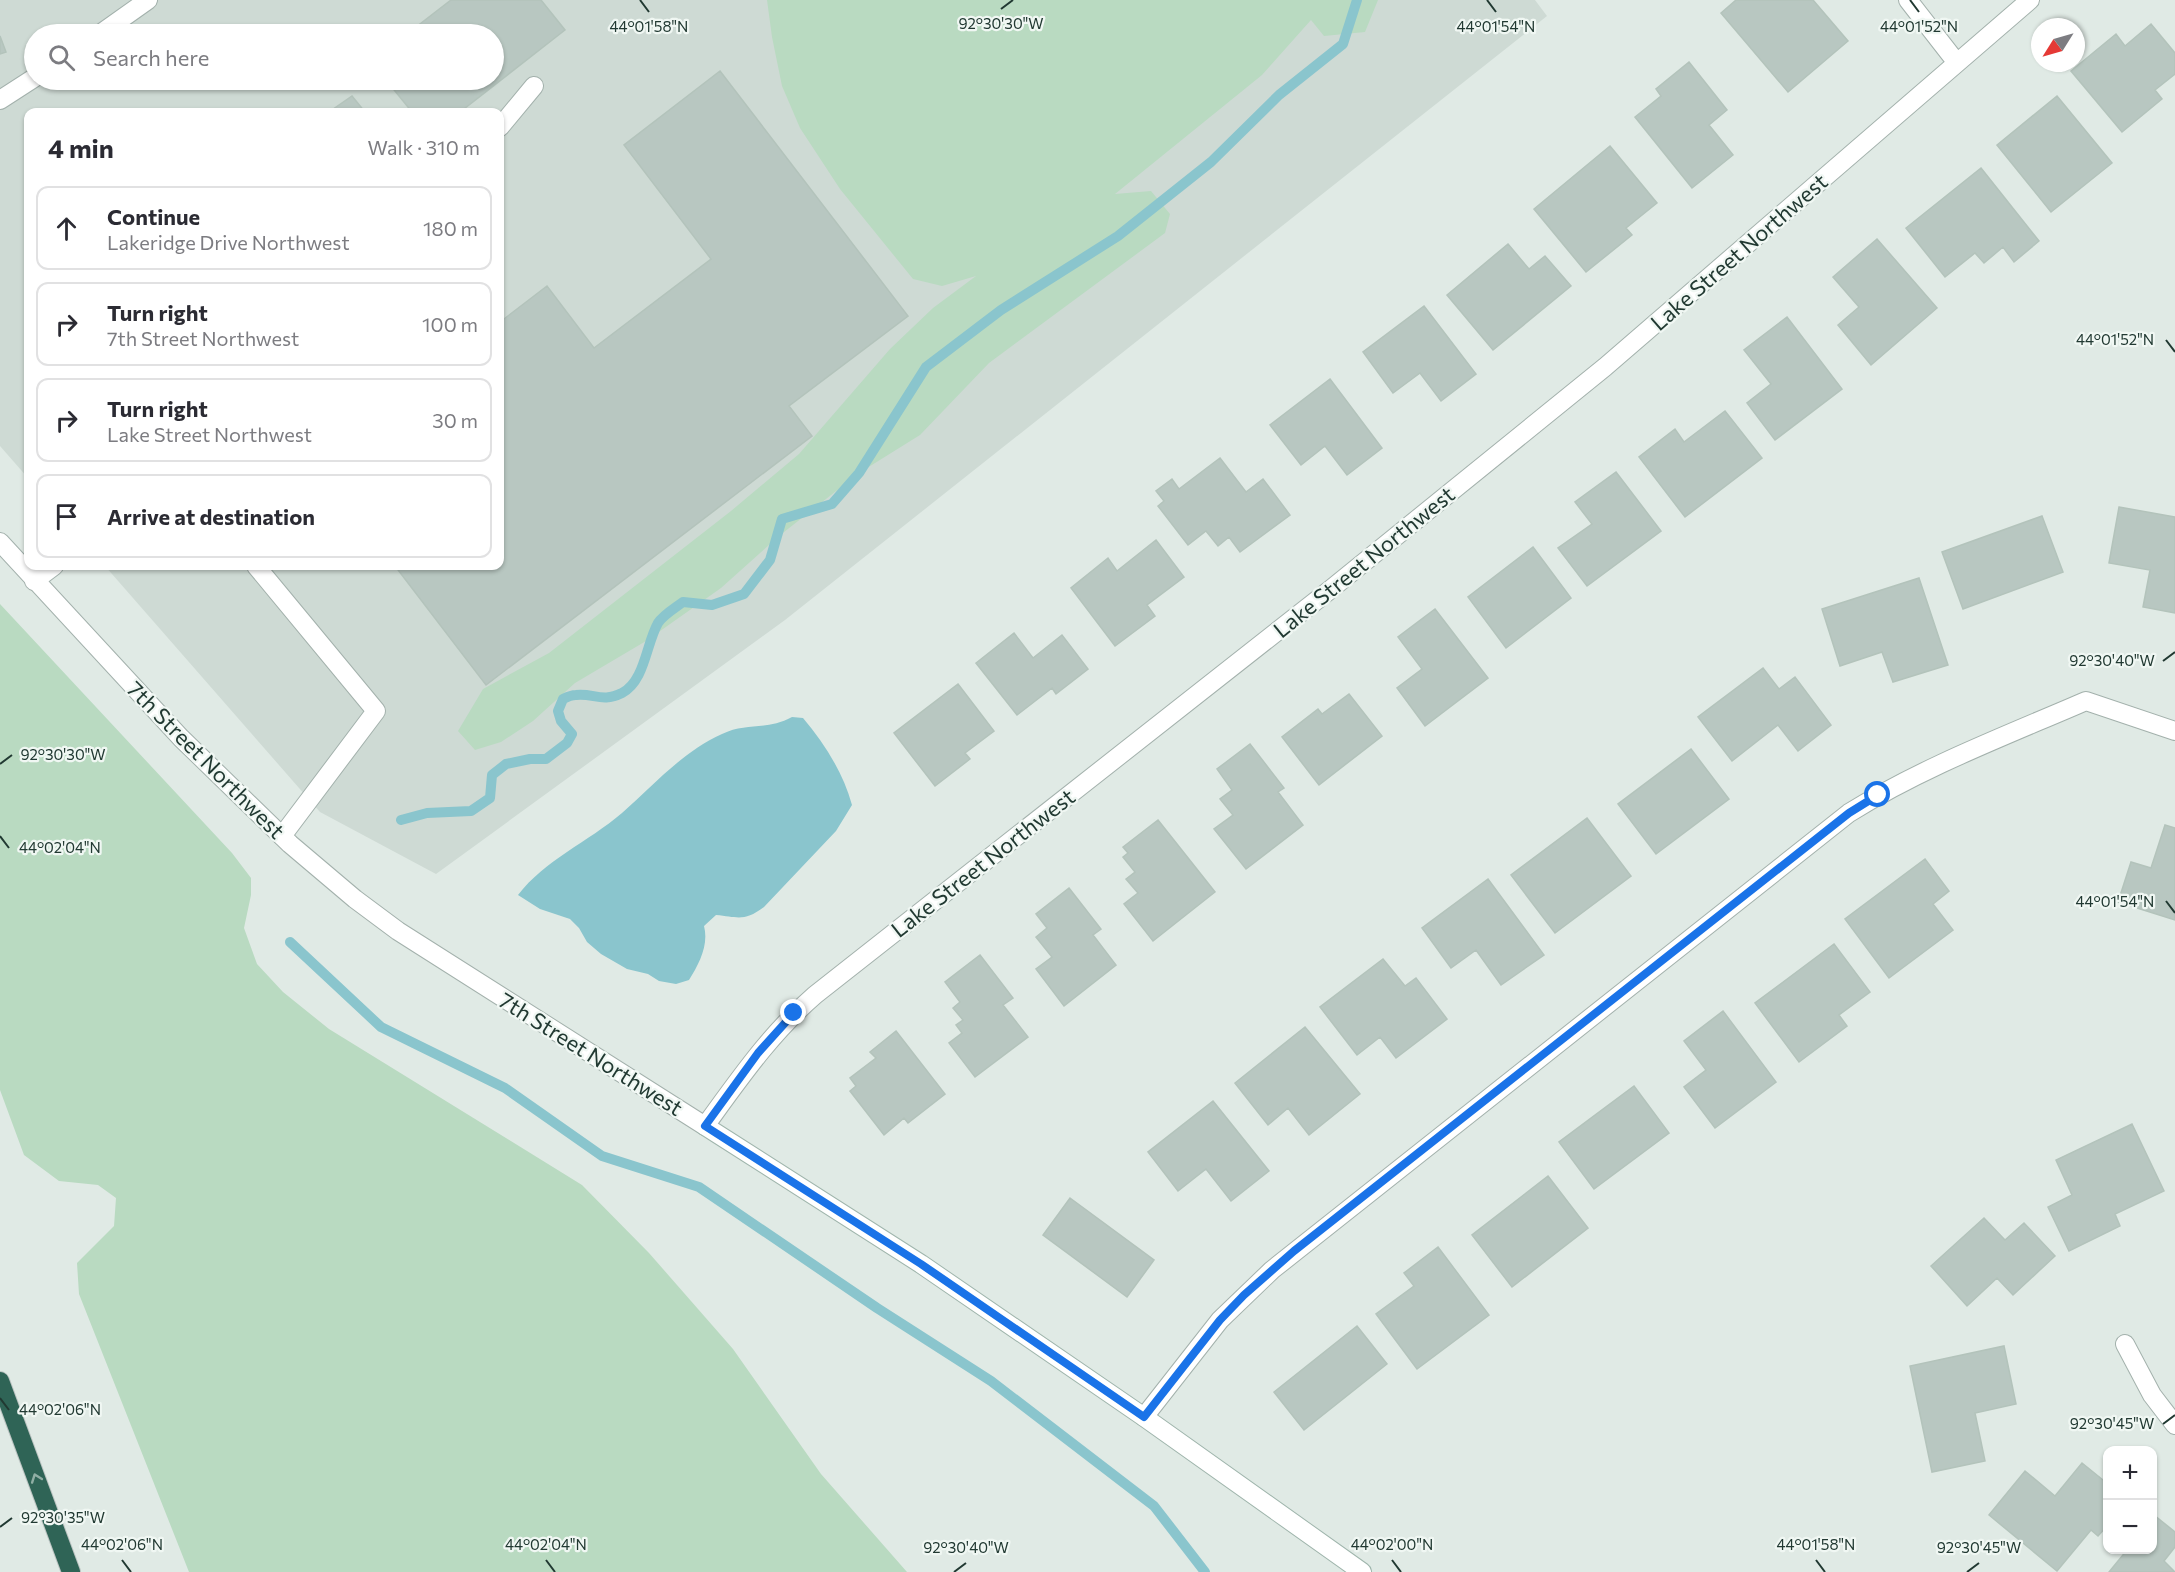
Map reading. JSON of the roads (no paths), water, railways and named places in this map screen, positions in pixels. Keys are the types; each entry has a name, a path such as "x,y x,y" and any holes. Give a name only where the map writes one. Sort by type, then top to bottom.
{"highway":[{"path":"0,1381 71,1572"}],"street":[{"path":"114,24 148,0"},
{"path":"1908,0 1957,63"},
{"name":"Lake Street Northwest","path":"705,1126 758,1053 782,1025 815,995 1331,589 1596,374 2030,0"},
{"path":"0,100 24,84"},
{"path":"504,122 534,86"},
{"name":"7th Street Northwest","path":"0,543 24,570"},
{"name":"7th Street Northwest","path":"24,570 181,738 282,836 398,931 921,1264 1144,1417 1362,1572"},
{"path":"34,581 49,570"},
{"path":"259,570 376,711 282,836"},
{"path":"1144,1417 1220,1320 1272,1270 1849,813 1878,795 1944,762 2086,701 2175,731"},
{"path":"2125,1344 2152,1395 2175,1425"}],"water":[{"path":"792,717 803,718 825,748 838,770 852,805 836,831 764,907 746,917 716,915 704,926 704,947 689,980 676,984 659,981 648,974 627,969 601,954 587,942 579,928 570,919 540,909 518,895 554,861 622,813 694,750 731,730 773,724"}],"waterway":[{"path":"401,820 427,813 471,811 490,798 492,775 506,764 530,759 546,759 567,743 572,734 561,721 558,711 563,699 573,695 603,698 615,696 630,687 640,671 658,623 666,614 683,602 712,605 744,594 770,560 782,519 832,504 859,473 926,367 1001,310 1118,236 1211,162 1279,95 1343,44 1357,0"},
{"path":"290,942 381,1027 505,1088 602,1156 699,1187 877,1308 991,1381 1154,1506 1205,1572"}]}
